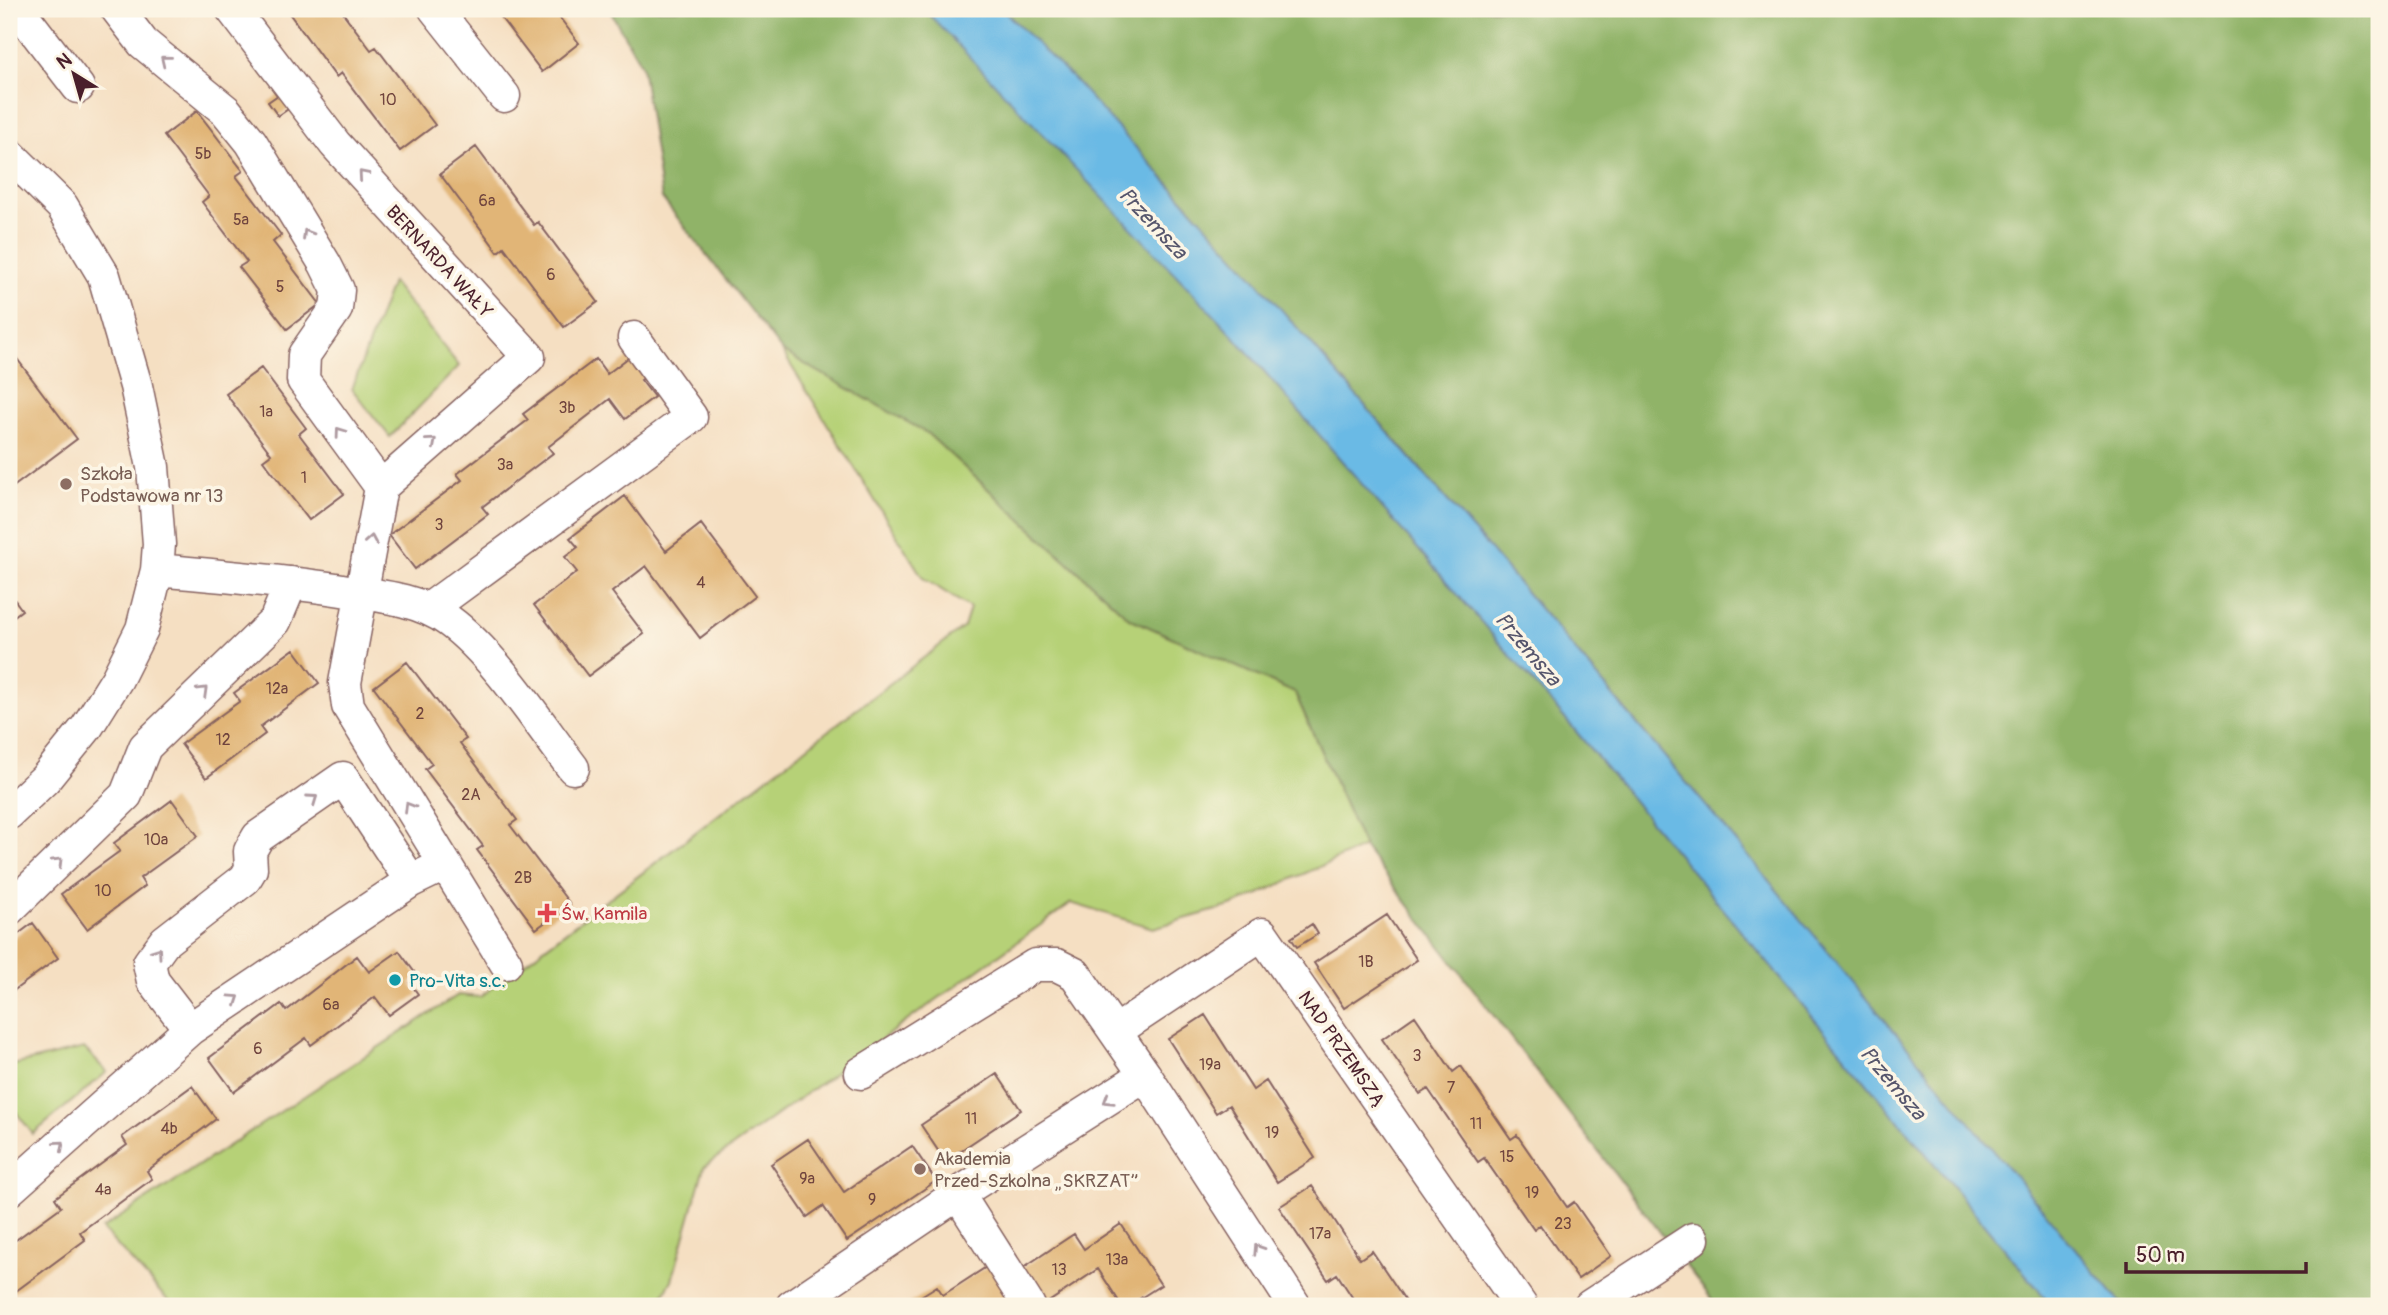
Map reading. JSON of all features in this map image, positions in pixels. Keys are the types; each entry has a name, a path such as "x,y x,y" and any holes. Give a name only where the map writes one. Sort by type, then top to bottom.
{"street":[{"path":"18,9 78,87"},
{"path":"117,9 143,43 226,111 251,142 338,290 336,309 304,355 303,380 381,487 345,683 348,706 506,964"},
{"name":"BERNARDA WAŁY","path":"232,9 335,144 529,356 381,487"},
{"path":"435,9 504,96"},
{"path":"9,154 62,206 104,276 136,386 153,467 159,544 157,570 142,629 117,679 87,727 45,779 9,813"},
{"path":"429,609 691,417 634,338"},
{"path":"157,570 291,583 398,598 429,609 448,620 492,662 573,768"},
{"path":"9,909 126,794 145,747 275,621 291,583"},
{"path":"190,1029 153,981 149,963 165,941 245,879 251,869 250,851 258,837 343,778 411,881"},
{"path":"9,1190 190,1029 411,881 444,865"},
{"name":"NAD PRZEMSZĄ","path":"1116,1031 1262,934 1521,1306"},
{"path":"861,1073 1035,965 1057,965 1075,974 1116,1031 1295,1306"},
{"path":"792,1306 958,1194 1145,1075"},
{"path":"958,1194 1029,1306"},
{"path":"1590,1306 1693,1239"}],"green space":[{"path":"609,9 928,9 1232,334 1574,729 2052,1306 1717,1306 1364,847 1295,693 1129,618 927,433 782,351 662,198 642,66"},
{"path":"1002,9 2379,9 2379,1306 2123,1306 1668,760 1391,435 1152,165"},
{"path":"392,282 459,366 390,437 352,389"},
{"path":"782,351 927,433 1129,618 1295,693 1364,847 1234,905 1153,928 1071,903 704,1167 672,1280 657,1306 173,1306 102,1229 458,995 480,997 964,627 970,608 923,578"},
{"path":"84,1048 107,1072 33,1134 9,1103 9,1066"}],"water":[{"name":"Przemsza","path":"924,9 1002,9 1075,81 1241,263 1492,552 2123,1306 2052,1306 1574,729 1232,334"}],"building":[{"path":"286,9 340,9 371,50 376,47 435,125 400,151 341,73 336,77"},
{"path":"514,9 553,9 579,43 542,72 501,18"},
{"path":"281,93 291,107 278,116 268,102"},
{"path":"197,111 243,171 236,176 281,235 273,242 320,304 287,329 239,267 247,262 202,202 209,196 164,136"},
{"path":"476,147 534,225 538,222 598,302 564,327 504,247 498,252 440,174"},
{"path":"9,348 77,439 9,490"},
{"path":"633,354 648,375 641,380 654,397 625,419 610,399 548,447 553,453 482,507 488,514 415,569 389,535 462,480 457,474 528,420 523,414 596,359 607,374"},
{"path":"261,368 306,428 299,434 344,494 309,520 263,460 271,454 226,394"},
{"path":"625,496 666,551 701,524 755,596 700,638 646,566 612,592 644,634 588,676 534,605 577,572 565,557 578,547 570,538"},
{"path":"9,592 22,610 9,620"},
{"path":"294,649 319,683 260,727 265,734 206,778 181,744 240,701 234,693"},
{"path":"407,662 466,739 460,743 517,820 510,825 570,904 536,929 477,850 483,846 425,769 432,764 374,687"},
{"path":"172,800 198,836 140,878 145,886 87,929 61,894 120,851 114,843"},
{"path":"1387,915 1417,960 1344,1008 1314,963"},
{"path":"33,923 58,958 9,994 9,941"},
{"path":"1312,924 1318,934 1297,947 1291,938"},
{"path":"399,951 418,977 410,983 418,994 389,1015 375,997 311,1045 306,1038 234,1092 209,1058 281,1004 286,1011 357,956 369,972"},
{"path":"1205,1015 1253,1090 1266,1081 1315,1158 1277,1182 1229,1105 1216,1113 1168,1039"},
{"path":"1415,1016 1453,1072 1461,1066 1511,1139 1517,1135 1567,1207 1574,1202 1611,1256 1578,1279 1540,1225 1534,1230 1484,1158 1478,1162 1428,1089 1420,1094 1382,1039"},
{"path":"997,1074 1021,1110 945,1161 921,1125"},
{"path":"192,1086 216,1119 147,1171 152,1179 80,1232 85,1240 12,1294 9,1289 9,1245 61,1207 55,1198 127,1145 122,1137"},
{"path":"808,1139 844,1192 912,1146 936,1181 847,1241 823,1206 807,1217 771,1164"},
{"path":"1312,1186 1360,1259 1372,1251 1409,1306 1358,1306 1337,1274 1328,1280 1279,1207"},
{"path":"1121,1224 1161,1285 1128,1306 1122,1306 1098,1269 1044,1305 1021,1269 1074,1234 1084,1249"},
{"path":"991,1264 1018,1306 905,1306 937,1286 943,1295"}],"place":[{"name":"Szkoła Podstawowa nr 13","path":"66,484"},
{"name":"Św. Kamila","path":"547,913"},
{"name":"Pro-Vita s.c.","path":"395,980"},
{"name":"Akademia Przed-Szkolna „SKRZAT”","path":"920,1169"}]}
